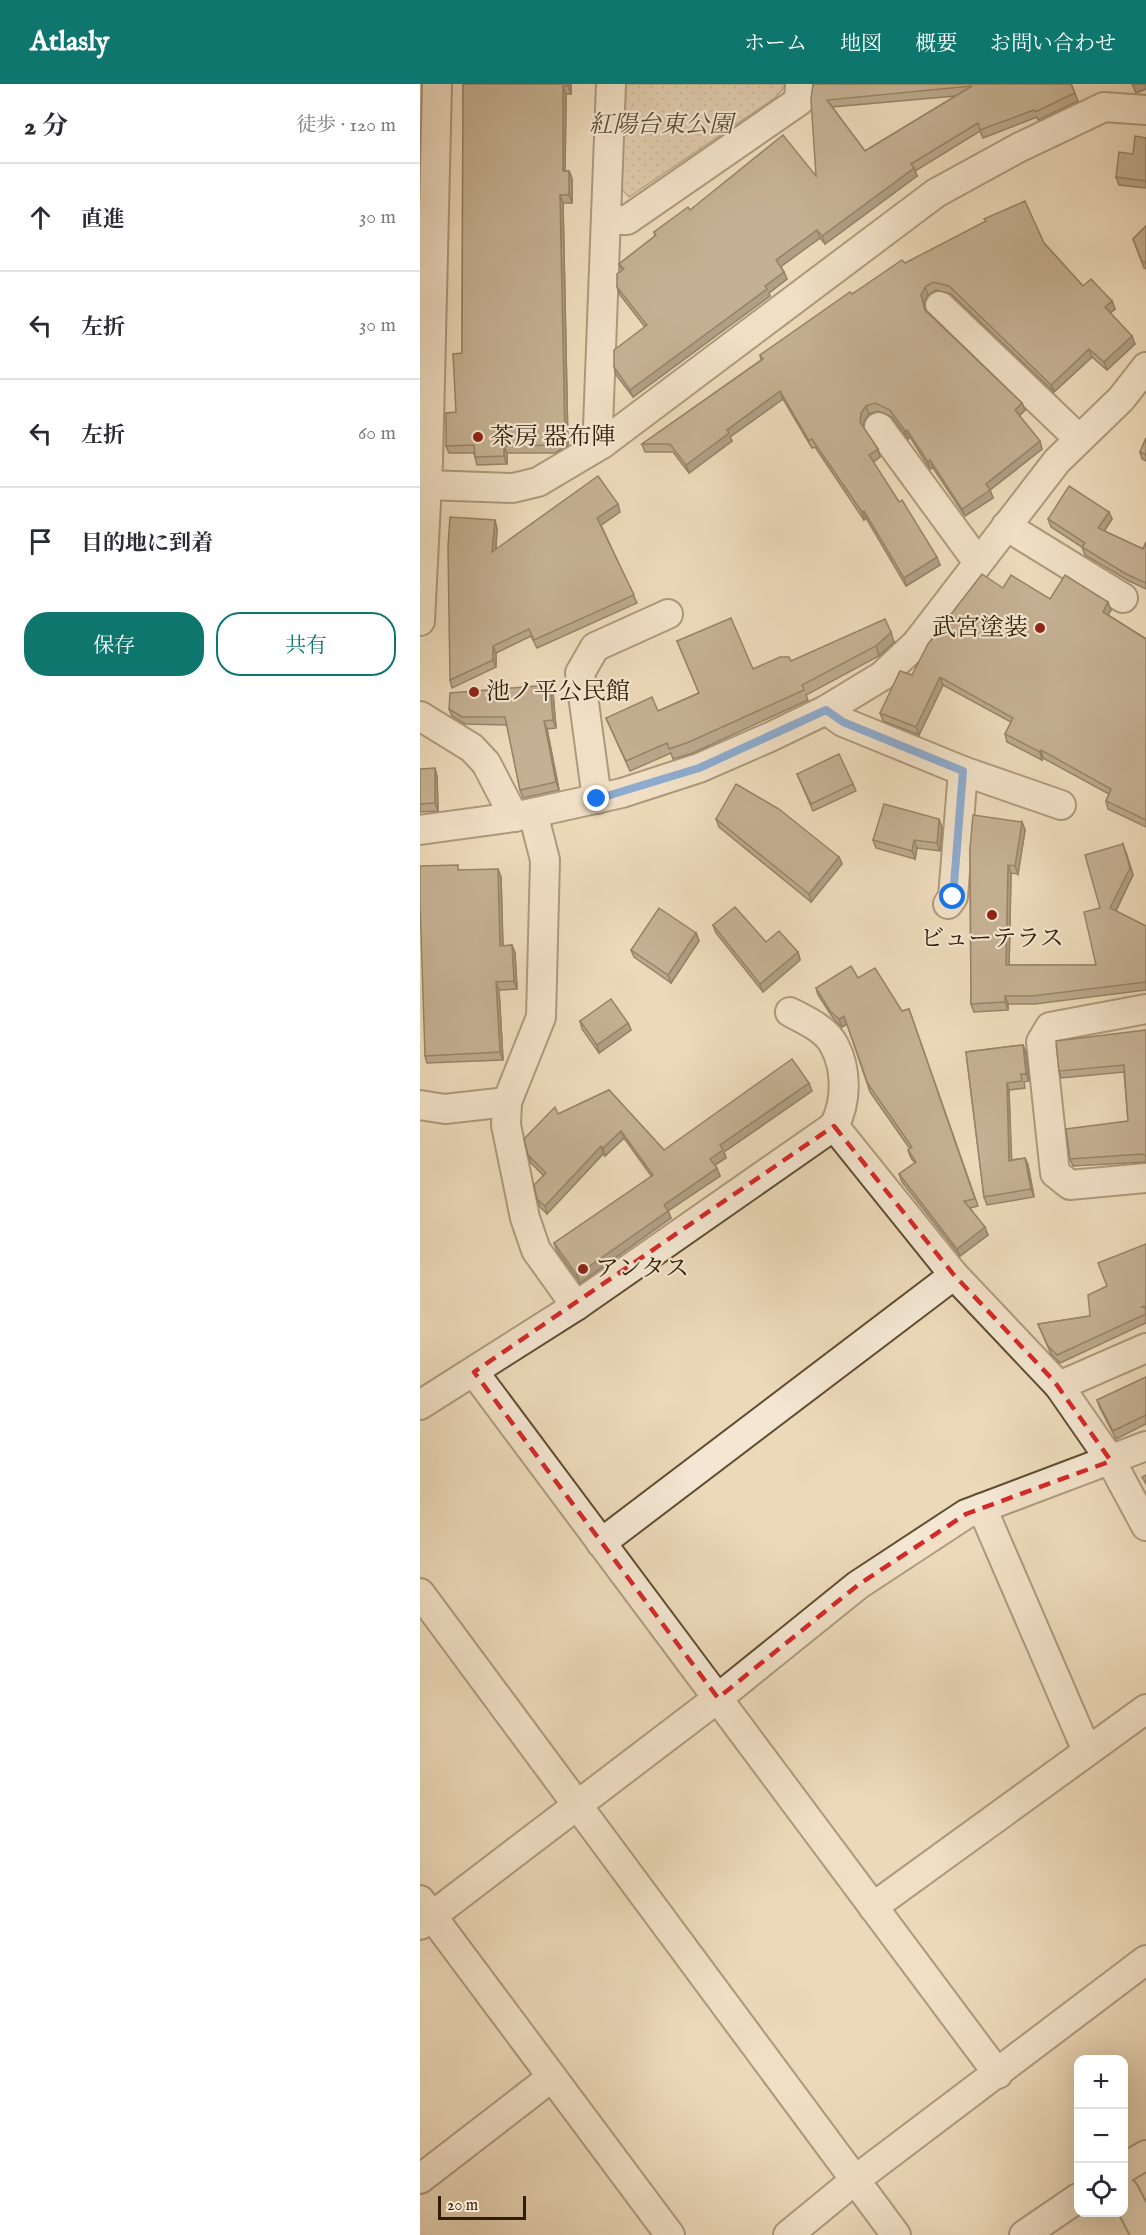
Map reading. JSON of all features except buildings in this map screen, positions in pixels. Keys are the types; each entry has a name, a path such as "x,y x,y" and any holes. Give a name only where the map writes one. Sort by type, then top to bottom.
{"street":[{"path":"420,621 425,470 428,160 437,84"},
{"path":"602,444 598,427 611,84"},
{"path":"606,220 627,220 799,101 800,84"},
{"path":"425,470 513,488 538,482 602,444 936,193 1020,147 1104,107 1107,96 1146,110"},
{"path":"940,306 1078,438"},
{"path":"420,830 524,815 597,799 699,768 826,710 882,676 916,644 977,561 1078,438 1121,399 1146,367"},
{"path":"879,427 977,561"},
{"path":"1006,526 1123,598"},
{"path":"597,799 580,673 595,647 668,614"},
{"path":"826,710 843,722 963,771 1060,805"},
{"path":"420,716 472,748 486,763 524,815 545,860 541,1017 507,1102 506,1125 510,1156 525,1218 536,1250 576,1306"},
{"path":"948,904 953,897 963,771"},
{"path":"1146,1009 1050,1027 1041,1042 1054,1173 1070,1185 1146,1178"},
{"path":"420,1405 576,1306 834,1126 839,1117 845,1081 834,1044 815,1025 790,1012"},
{"path":"420,1105 445,1109 507,1102"},
{"path":"834,1126 954,1275 1059,1386 1129,1454 1146,1526"},
{"path":"601,1543 954,1275"},
{"path":"1059,1386 1146,1348"},
{"path":"474,1372 998,2074"},
{"path":"670,2235 552,2077 424,1913 718,1698 858,1585 966,1514 1129,1454"},
{"path":"982,1508 1087,1751"},
{"path":"420,1593 896,2235"},
{"path":"873,1906 1146,1709"},
{"path":"788,2235 855,2180 998,2074 1146,1959"},
{"path":"420,2179 552,2077"},
{"path":"1128,2166 1146,2155"},
{"path":"1128,2200 1146,2234"},
{"path":"1024,2235 1074,2201"}],"highlighted area":[{"path":"834,1126 954,1275 1054,1381 1111,1461 966,1514 858,1585 718,1698 474,1372"}],"green space":[{"name":"紅陽台東公園","path":"622,84 787,84 775,98 629,197 616,183"}],"place":[{"name":"茶房 器布陣","path":"478,437"},
{"name":"武宮塗装","path":"1040,628"},
{"name":"池ノ平公民館","path":"474,692"},
{"name":"ビューテラス","path":"992,915"},
{"name":"アンタス","path":"583,1269"}],"route":[{"path":"597,799 622,794 699,768 826,710 843,722 963,771 953,897"}]}
